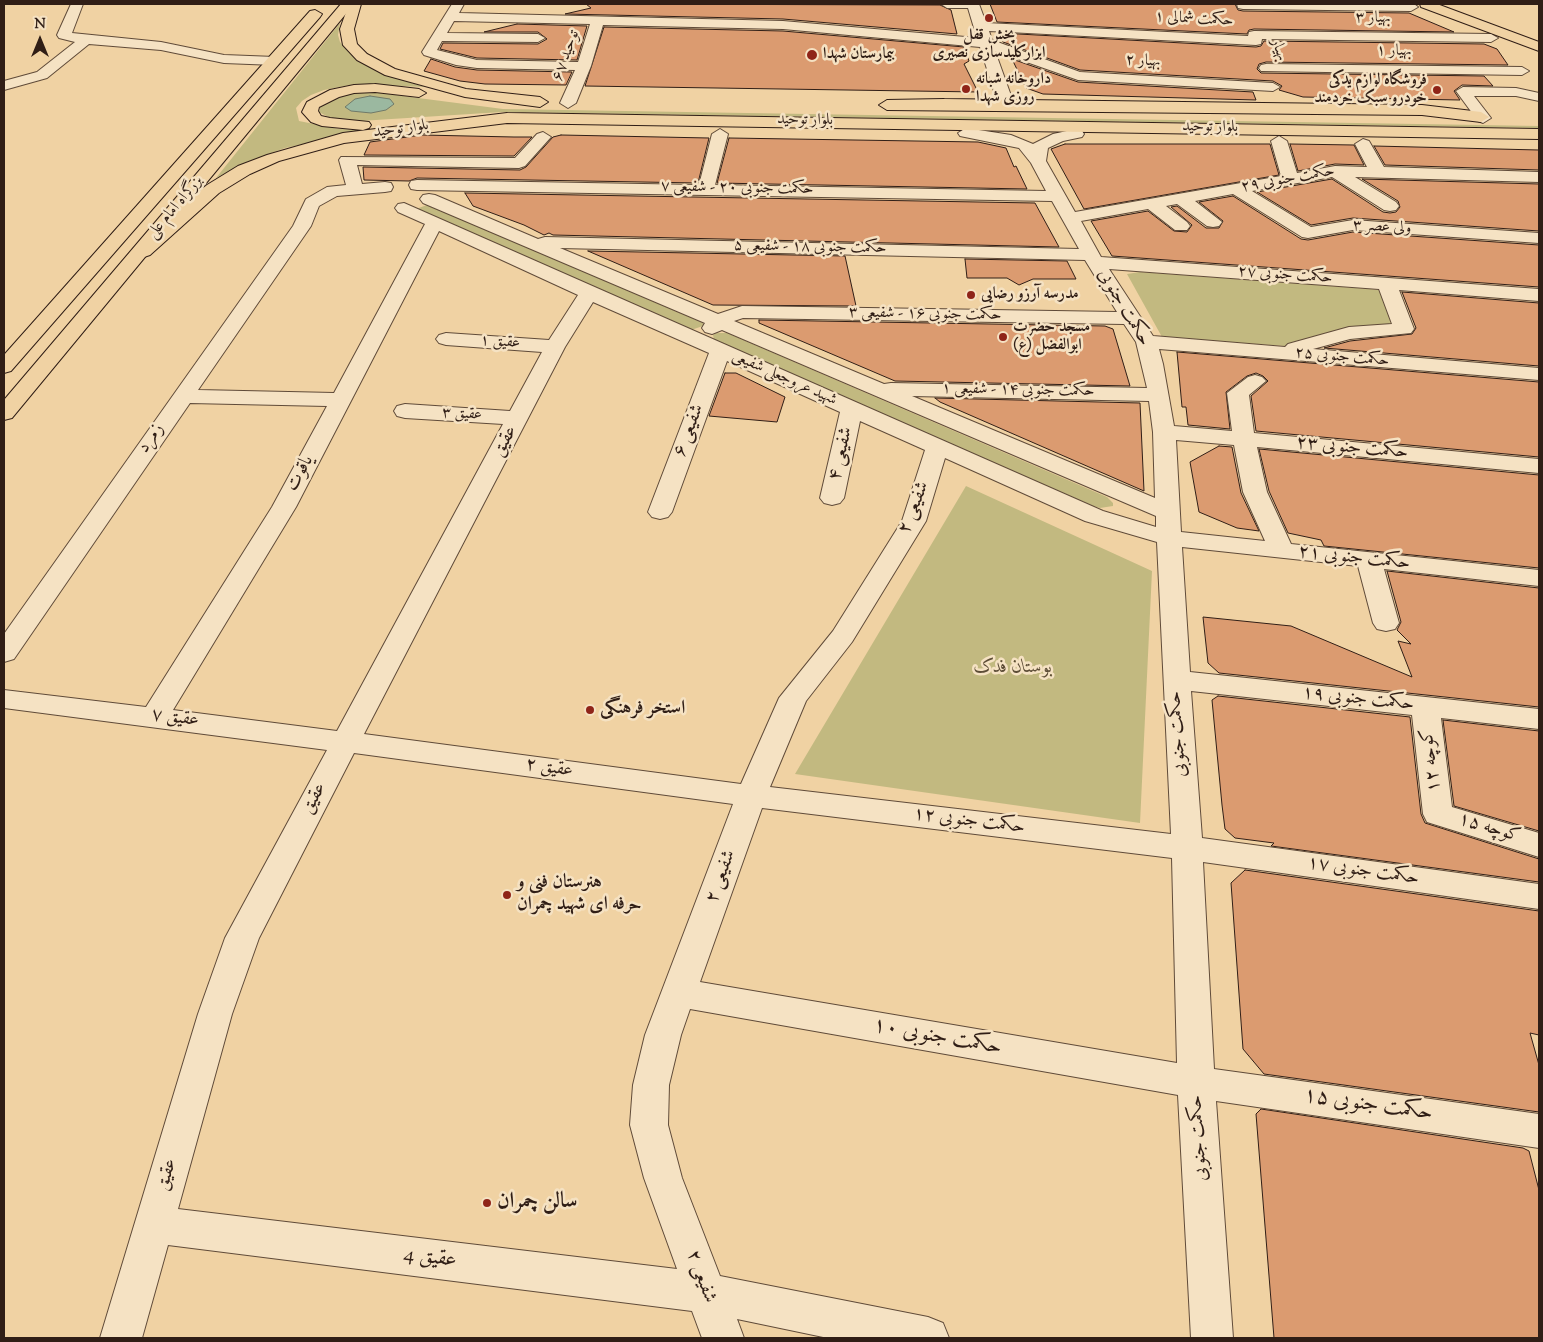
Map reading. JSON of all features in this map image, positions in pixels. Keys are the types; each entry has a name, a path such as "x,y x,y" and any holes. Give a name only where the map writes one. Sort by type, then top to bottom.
{"main road":[{"name":"بزرگراه امام علی","path":"4,367 325,4"},
{"name":"بزرگراه امام علی","path":"4,413 348,4"},
{"path":"355,4 347,29 350,45 362,57 390,72 465,94 521,102"},
{"path":"1426,4 1539,47"},
{"path":"506,118 463,118 346,125 316,119 310,112 316,102 335,93 375,88 478,100 588,103"},
{"name":"بلوار توحید","path":"1006,104 868,107 1502,118"},
{"path":"1006,104 1422,110 1483,118"},
{"name":"بلوار توحید","path":"118,277 186,211 213,189 244,170 272,158 343,138 506,118 809,121 1539,134"},
{"path":"809,121 966,133 1539,141"}],"street":[{"path":"77,4 64,35 86,40 160,46 224,58 275,61"},
{"path":"458,4 429,52 461,62 584,66"},
{"path":"947,4 973,4 1006,104"},
{"path":"1243,4 1411,7"},
{"name":"بهیار","path":"1243,4 1282,109"},
{"path":"783,11 784,25"},
{"name":"بهیار ۲","path":"450,17 784,25 987,43 1078,76 1273,87"},
{"name":"توحید ۶۷","path":"568,103 584,66 588,38 598,20"},
{"name":"حکمت شمالی ۱","path":"980,27 1255,38"},
{"path":"438,37 554,38"},
{"name":"بهیار ۳","path":"1255,38 1491,38"},
{"path":"4,86 42,75 86,40"},
{"path":"1510,52 1522,71 1539,88"},
{"name":"بهیار ۱","path":"1266,68 1522,71"},
{"path":"1483,118 1463,91 1516,92 1539,97"},
{"name":"حکمت جنوبی","path":"966,133 1011,140 1024,145 1038,161 1093,258 1146,342 1159,395 1164,432 1167,525 1187,848 1196,1082 1212,1338"},
{"path":"706,189 720,134"},
{"path":"1038,161 1040,145 1053,139 1076,134"},
{"path":"355,188 348,160 519,162 543,137"},
{"path":"1279,141 1290,179"},
{"path":"1363,144 1378,172"},
{"path":"1335,171 1390,206"},
{"name":"حکمت جنوبی ۲۹","path":"1063,207 1166,201 1335,171 1539,177"},
{"path":"833,191 834,173"},
{"path":"1156,183 1181,226"},
{"name":"حکمت جنوبی ۲۰ - شفیعی ۷","path":"386,201 398,184 423,192 706,189 833,191 1063,207"},
{"name":"زمرد","path":"4,653 302,226 316,199 333,191 355,188 386,201"},
{"name":"ولی عصر ۳","path":"1237,189 1308,233 1353,225 1495,236 1538,231"},
{"path":"386,201 419,204 423,192"},
{"name":"شهید عروجعلی شفیعی","path":"423,192 530,242 1118,491 1167,525"},
{"name":"زمرد","path":"302,226 333,202 386,201"},
{"name":"شهید عروجعلی شفیعی","path":"386,201 589,293 1094,516 1167,525"},
{"path":"1166,201 1213,222"},
{"name":"یاقوت","path":"154,717 284,506 434,224"},
{"name":"حکمت جنوبی ۱۸ - شفیعی ۵","path":"530,242 1093,258"},
{"name":"حکمت جنوبی ۲۷","path":"1093,258 1387,284 1539,295"},
{"path":"1285,353 1299,346 1349,333 1404,329 1387,284"},
{"name":"عقیق","path":"120,1338 215,1014 242,938 555,347 589,293"},
{"name":"حکمت جنوبی ۱۶ - شفیعی ۳","path":"693,339 721,323 729,316 742,312 1132,318"},
{"name":"عقیق ۱","path":"446,339 555,347"},
{"name":"حکمت جنوبی ۲۵","path":"1146,342 1539,374"},
{"name":"شفیعی ۶","path":"660,512 720,350"},
{"path":"1255,381 1238,393 1244,440 1255,492 1282,552"},
{"name":"حکمت جنوبی ۱۴ - شفیعی ۱","path":"876,389 1159,395"},
{"path":"182,396 340,400"},
{"name":"شفیعی ۴","path":"832,498 852,409"},
{"name":"عقیق ۳","path":"405,412 518,418"},
{"name":"حکمت جنوبی ۲۳","path":"1164,432 1539,466"},
{"name":"شفیعی ۲","path":"723,1338 663,1178 650,1125 651,1085 663,1036 751,796 794,698 843,636 914,521 937,446"},
{"path":"1094,516 1122,514 1128,509 1126,501 1118,491"},
{"name":"حکمت جنوبی ۲۱","path":"1167,525 1282,552 1539,578"},
{"path":"1369,561 1386,623"},
{"name":"حکمت جنوبی ۱۹","path":"1176,680 1539,719"},
{"name":"عقیق ۷","path":"4,699 346,742"},
{"name":"کوچه ۱۲","path":"1425,707 1438,814"},
{"name":"عقیق ۲","path":"346,742 751,796"},
{"name":"حکمت جنوبی ۱۲","path":"751,796 1187,848"},
{"name":"کوچه ۱۵","path":"1438,814 1539,845"},
{"name":"حکمت جنوبی ۱۷","path":"1187,848 1539,896"},
{"name":"حکمت جنوبی ۱۰","path":"679,993 1196,1082"},
{"name":"حکمت جنوبی ۱۵","path":"1196,1082 1539,1131"},
{"name":"عقیق 4","path":"154,1225 706,1293 928,1338"}],"green space":[{"path":"340,23 338,35 340,42 356,59 382,74 425,87 355,84 324,90 311,95 296,108 299,121 339,129 368,130 285,148 247,162 216,178"},
{"path":"372,92 503,109 1539,126 1539,128 502,112 360,121 332,119 319,112 320,107 326,102 346,94"},
{"path":"427,205 704,324 691,330 416,209"},
{"path":"1140,272 1382,290 1393,332 1367,332 1311,348 1162,337 1127,274"},
{"path":"727,333 1107,497 1113,503 1113,506 1100,508 1093,506 714,340 713,335"},
{"name":"بوستان فدک","path":"966,486 1152,571 1140,823 795,774"}],"shaded area":[{"path":"370,96 390,99 394,104 386,110 371,113 351,111 345,107 355,99"}],"building":[{"path":"586,4 940,5 951,10 957,34 783,19 565,14 591,8"},
{"path":"990,4 1235,4 1238,10 1243,11 1409,13 1454,32 1254,29 1249,30 1247,34 997,22"},
{"path":"517,24 587,26 577,60 477,58 440,49 443,43 538,44 547,39 538,32 484,32"},
{"path":"604,27 783,31 964,47 969,61 964,64 978,92 585,86"},
{"path":"1000,33 1256,47 1261,46 1264,41 1484,44 1497,49 1508,65 1266,62 1259,64 1257,69 1261,73 1484,76 1493,86 1462,85 1454,91 1460,100 1303,97 1279,90 1282,86 1273,81 1080,70 1003,42"},
{"path":"431,59 455,67 477,70 572,72 566,85 485,84 460,81 424,71"},
{"path":"1012,59 1078,82 1253,92 1256,100 1043,94 1026,88"},
{"path":"422,135 532,137 514,156 364,155 370,142"},
{"path":"561,135 709,138 698,183 417,178 409,181 364,180 363,167 520,170 526,167 553,137"},
{"path":"729,138 978,142 1006,148 1014,167 1016,166 1027,189 717,183"},
{"path":"1065,144 1270,144 1279,175 1084,209 1051,149"},
{"path":"1290,144 1354,145 1364,165 1335,164 1298,171"},
{"path":"1374,146 1539,150 1539,170 1385,165"},
{"path":"1332,179 1383,212 1390,213 1396,212 1400,207 1398,201 1362,179 1539,184 1539,231 1353,218 1311,225 1257,192"},
{"path":"465,193 1035,203 1059,247 553,235 549,233 544,235 524,225 473,206"},
{"path":"1233,196 1301,239 1308,240 1353,232 1539,245 1539,287 1112,256 1091,221 1148,211 1174,231 1187,232 1192,225 1171,207 1177,206 1206,228 1219,228 1223,221 1199,202"},
{"path":"588,251 845,256 856,306 713,305"},
{"name":"مدرسه آرزو رضایی","path":"965,259 1067,261 1076,279 1033,279 1019,285 1007,278 967,278"},
{"path":"1402,292 1539,303 1539,366 1324,348 1350,341 1412,334 1416,328"},
{"path":"759,320 1105,326 1113,329 1130,386 895,381 759,323"},
{"path":"1177,352 1539,382 1539,457 1256,431 1251,396 1268,381 1256,373 1247,376 1226,392 1230,429 1188,425 1186,407 1182,407"},
{"path":"725,373 736,373 785,397 777,422 709,416"},
{"path":"935,398 1140,403 1144,491 940,402"},
{"path":"1219,446 1232,447 1241,493 1259,531 1237,528 1199,512 1190,462"},
{"path":"1259,449 1539,475 1539,568 1324,546 1321,540 1288,533 1269,491"},
{"path":"1387,571 1539,588 1539,707 1219,673 1208,663 1203,617 1291,626 1412,677 1398,641 1411,644 1397,630 1401,622"},
{"path":"1218,696 1410,717 1421,814 1425,823 1539,859 1539,882 1271,846 1274,843 1235,838 1225,829 1222,805 1212,700"},
{"path":"1443,720 1539,731 1539,831 1454,806"},
{"path":"1245,870 1539,911 1539,1035 1530,1033 1539,1065 1539,1112 1264,1074 1243,1049 1231,883"},
{"path":"1261,1109 1523,1148 1529,1151 1539,1190 1539,1338 1274,1338 1256,1114"}],"place":[{"name":"پخش قفل ابزارکلیدسازی نصیری","path":"989,18"},
{"name":"بیمارستان شهدا","path":"812,55"},
{"name":"داروخانه شبانه روزی شهدا","path":"966,89"},
{"name":"فروشگاه لوازم یدکی خودرو سبک خردمند","path":"1437,90"},
{"name":"مدرسه آرزو رضایی","path":"971,295"},
{"name":"مسجد حضرت ابوالفضل (ع)","path":"1003,337"},
{"name":"استخر فرهنگی","path":"590,710"},
{"name":"هنرستان فنی و حرفه ای شهید چمران","path":"507,895"},
{"name":"سالن چمران","path":"487,1203"}]}
